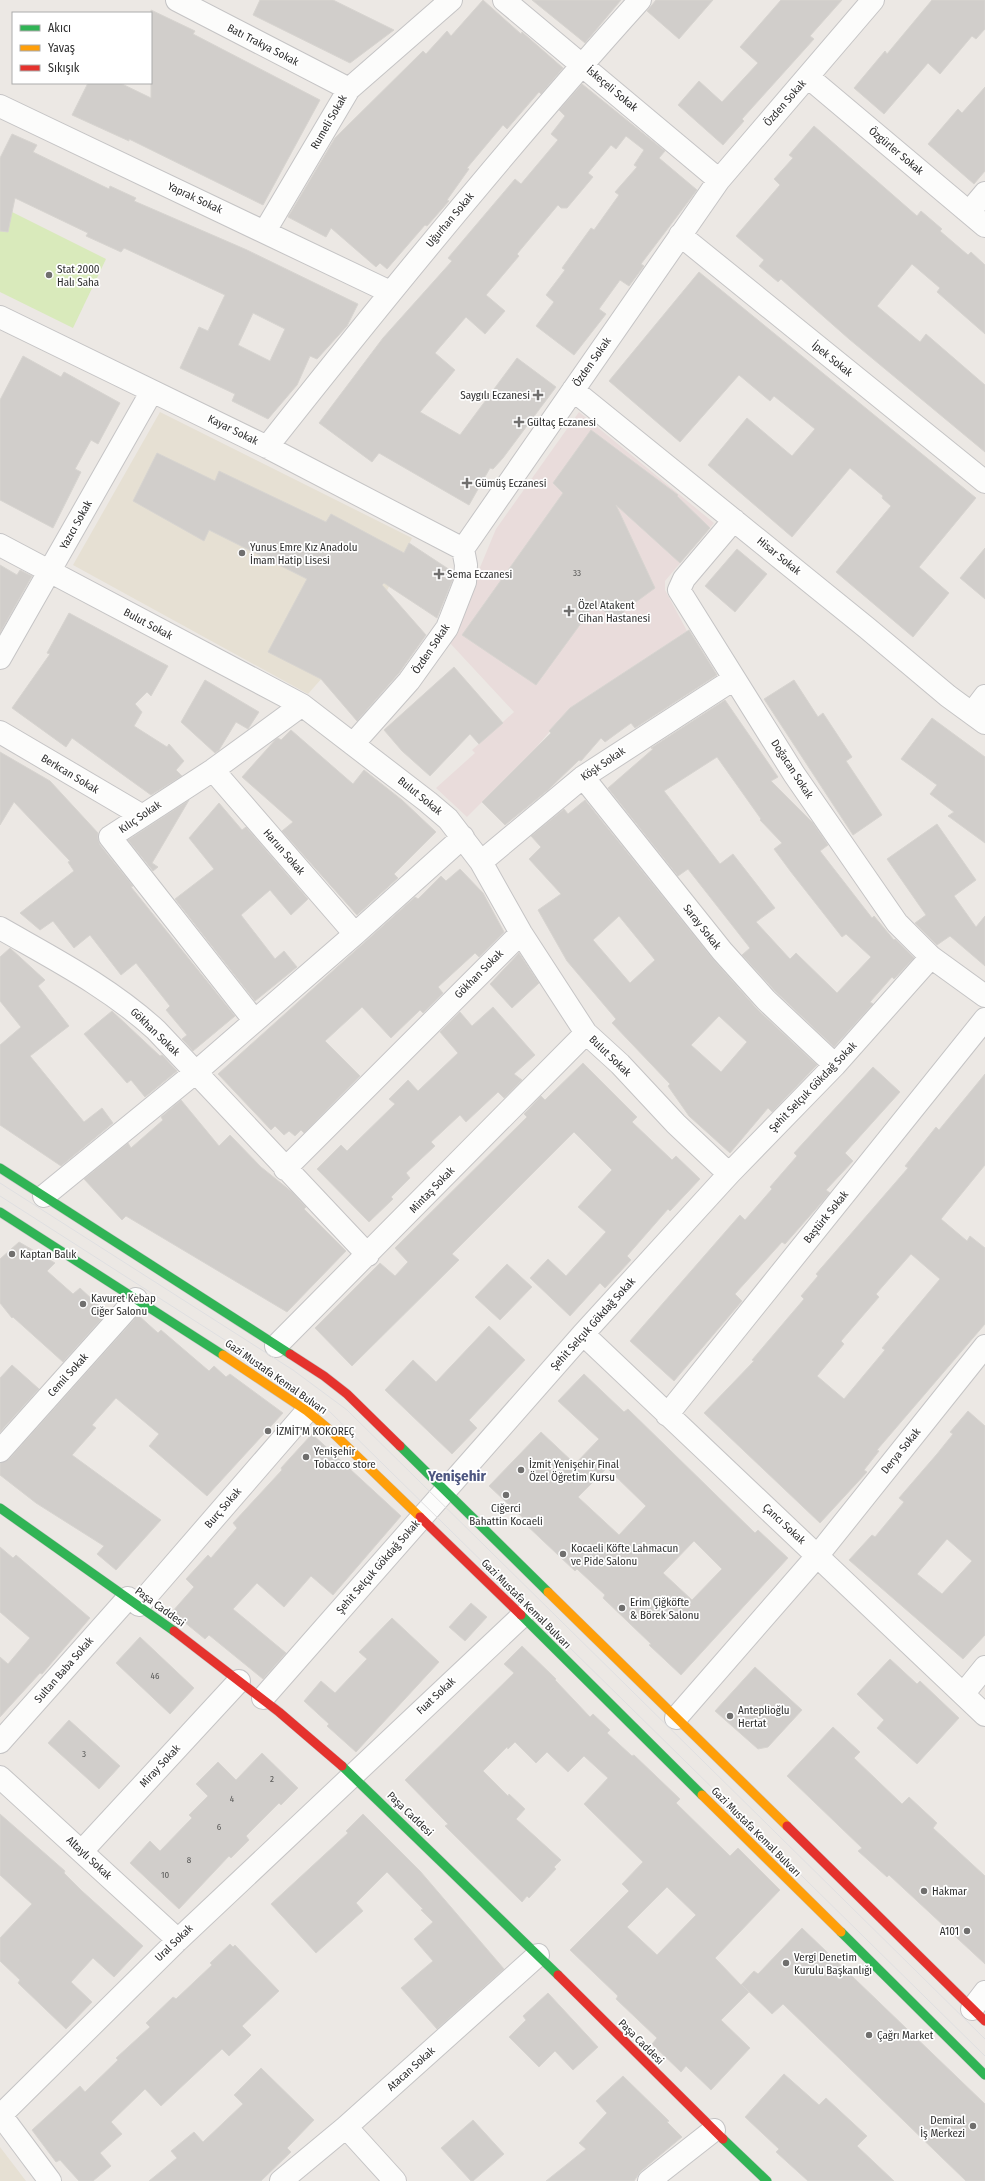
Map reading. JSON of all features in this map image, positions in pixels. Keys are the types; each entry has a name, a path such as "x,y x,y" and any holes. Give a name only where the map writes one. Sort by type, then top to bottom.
{"main road":[{"path":"0,1168 276,1346 347,1394 978,2015"},
{"name":"Gazi Mustafa Kemal Bulvarı","path":"4,1220 136,1299 255,1375 307,1411 331,1430 522,1616 985,2075"},
{"name":"Paşa Caddesi","path":"0,1508 133,1602 263,1698 351,1775 538,1955 767,2181"}],"street":[{"name":"Batı Trakya Sokak","path":"177,0 349,89"},
{"name":"Rumeli Sokak","path":"265,231 349,89 451,0"},
{"name":"İskeçeli Sokak","path":"504,0 719,180"},
{"name":"Uğurhan Sokak","path":"267,447 390,292 582,64 640,0"},
{"name":"Özden Sokak","path":"353,744 410,681 447,628 466,582 466,564 463,549 680,235 719,180 873,0"},
{"name":"Özgürler Sokak","path":"808,77 985,226"},
{"name":"Yaprak Sokak","path":"0,106 265,231 390,292"},
{"path":"969,212 985,193"},
{"name":"İpek Sokak","path":"680,235 985,482"},
{"name":"Kayar Sokak","path":"0,317 267,447 463,549"},
{"name":"Hisar Sokak","path":"573,390 978,718"},
{"name":"Yazıcı Sokak","path":"0,658 152,391"},
{"name":"Doğacan Sokak","path":"734,520 684,579 679,590 794,774 897,923 931,957 985,996"},
{"name":"Bulut Sokak","path":"0,545 302,705 448,819 481,862 521,933 586,1032 620,1064 676,1124 729,1174"},
{"name":"Köşk Sokak","path":"481,862 582,777 734,679"},
{"path":"978,718 985,696"},
{"name":"Kılıç Sokak","path":"254,1020 110,837 141,815 213,770 302,705"},
{"name":"Berkcan Sokak","path":"0,732 141,815"},
{"name":"Harun Sokak","path":"213,770 355,934"},
{"name":"Saray Sokak","path":"582,777 722,951 766,1000 835,1065"},
{"path":"44,1196 196,1072 254,1020 355,934 463,837"},
{"name":"Gökhan Sokak","path":"0,928 115,996 156,1030 368,1255"},
{"name":"Gökhan Sokak","path":"285,1168 521,933"},
{"name":"Şehit Selçuk Gökdağ Sokak","path":"263,1698 583,1334 729,1174 835,1065 931,957"},
{"name":"Baştürk Sokak","path":"667,1415 985,1019"},
{"name":"Mintaş Sokak","path":"276,1346 368,1255 586,1032"},
{"name":"Cemil Sokak","path":"0,1451 136,1299"},
{"name":"Çancı Sokak","path":"583,1334 667,1415 964,1693 985,1715"},
{"name":"Derya Sokak","path":"676,1718 818,1555 985,1346"},
{"name":"Burç Sokak","path":"133,1602 307,1411"},
{"name":"Sultan Baba Sokak","path":"0,1742 133,1602"},
{"name":"Fuat Sokak","path":"351,1775 522,1616"},
{"path":"964,1693 985,1667"},
{"name":"Miray Sokak","path":"82,1851 239,1681"},
{"name":"Ural Sokak","path":"0,2114 178,1940 351,1775"},
{"name":"Altaylı Sokak","path":"0,1777 178,1940"},
{"name":"Atacan Sokak","path":"281,2181 346,2127 538,1955"},
{"path":"978,2015 985,1992"},
{"path":"0,2114 50,2181"},
{"path":"346,2127 395,2181"},
{"path":"649,2181 714,2130"}],"shaded area":[{"name":"Yunus Emre Kız Anadolu İmam Hatip Lisesi","path":"160,412 412,538 373,620 308,694 73,565"},
{"name":"Özel Atakent Cihan Hastanesi","path":"579,412 714,523 665,581 665,590 687,631 570,708 533,751 467,817 436,788 475,753 472,750 514,712 449,642 496,529"},
{"path":"0,2147 26,2181 0,2181"}],"green space":[{"name":"Stat 2000 Halı Saha","path":"0,206 106,259 73,328 0,292"}],"building":[{"path":"260,0 333,0 394,30 350,63 253,15"},
{"path":"483,0 521,34 522,32 563,68 541,94 539,92 507,129 503,125 467,168 469,169 447,200 449,201 427,226 425,225 387,269 380,263 376,267 331,228 326,237 288,217 335,138 423,51 426,54 447,31 451,36"},
{"path":"532,0 621,0 585,43"},
{"path":"656,0 713,0 679,39 647,11"},
{"path":"781,0 842,0 810,36 814,39 742,119 744,121 723,145 678,105 699,81 722,102 758,63 740,47"},
{"path":"932,0 985,0 985,29 976,39 972,36 940,74 928,63 884,114 854,88 885,51 887,54"},
{"path":"151,10 195,31 193,34 320,100 263,205 129,139 129,141 72,115 88,84 122,84 151,98"},
{"path":"582,84 665,151 659,158 697,190 641,264 644,266 629,286 620,280 599,309 606,314 574,355 536,326 554,302 546,295 565,270 562,268 591,228 594,230 619,195 615,192 637,167 634,165 644,150 626,136 616,149 611,145 588,173 593,177 567,208 561,208 558,205 517,254 519,256 486,295 505,311 485,334 466,317 435,353 455,370 420,412 460,435 517,358 556,387 503,458 493,469 490,468 469,505 379,453 372,462 319,423 383,338 452,261 448,258 515,179 521,184 558,140 551,134 565,116 559,110"},
{"path":"985,87 985,171 974,184 928,144 958,109 962,113"},
{"path":"814,126 917,216 921,211 942,229 940,231 968,255 971,252 985,265 985,334 937,292 940,288 912,264 877,306 920,342 926,334 985,385 985,452 849,339 781,279 778,282 759,266 764,260 736,236 780,185 774,179 793,158 789,155"},
{"path":"12,134 37,145 33,152 109,189 110,186 136,198 134,201 247,250 358,304 347,326 317,359 310,356 297,385 268,419 232,401 235,394 180,368 199,327 208,331 225,295 124,248 121,252 86,236 88,233 15,198 8,232 0,231 0,158","holes":["253,313 285,329 270,361 238,345"]},
{"path":"699,272 976,498 919,567 949,593 913,637 836,572 891,506 882,498 883,496 850,468 792,537 708,465 747,418 792,456 815,429 774,396 770,401 739,375 680,442 609,381"},
{"path":"23,356 61,377 64,372 120,403 98,444 91,440 75,469 81,472 53,528 0,500 0,400"},
{"path":"591,430 678,495 677,496 710,528 680,563 616,505 655,588 625,610 617,621 595,604 536,685 462,635 563,493 553,483"},
{"path":"157,453 215,481 219,471 326,522 331,514 404,553 409,543 453,572 453,579 437,618 384,583 382,585 426,635 399,673 357,721 321,679 268,652 307,579 209,530 204,541 133,501"},
{"path":"985,548 985,599 960,578"},
{"path":"737,549 767,574 735,612 705,586"},
{"path":"0,565 17,575 20,570 32,576 0,633"},
{"path":"69,613 168,666 151,696 147,692 135,704 142,712 134,726 167,747 169,744 184,761 176,770 182,776 151,795 72,738 66,747 12,708 50,654 47,653"},
{"path":"689,630 717,675 635,728 631,723 605,742 601,738 581,761 579,760 548,790 505,825 482,802 551,733 549,731 570,708"},
{"path":"454,667 503,723 479,744 470,734 430,776 402,751 384,730"},
{"path":"205,680 259,712 248,729 236,722 219,750 215,753 181,722"},
{"path":"794,680 818,717 823,713 852,757 846,761 882,815 853,835 764,699"},
{"path":"725,700 778,777 771,781 813,823 828,845 820,851 872,918 874,916 894,940 895,939 914,958 894,979 892,977 870,1002 873,1004 834,1047 775,991 742,955 750,948 688,869 678,876 608,788 653,749 651,748","holes":["717,757 761,819 760,820 782,843 774,849 842,937 846,934 871,957 837,993 796,953 790,959 756,922 775,908 733,854 720,864 664,791"]},
{"path":"932,718 985,757 985,843 948,816 954,812 930,794 937,785 901,759"},
{"path":"291,730 353,784 364,770 402,800 436,832 394,874 398,878 357,915 282,831 293,822 242,777 276,739 278,738 281,740"},
{"path":"0,752 50,781 98,833 100,845 133,886 131,887 235,1016 193,1051 182,1039 187,1035 166,1010 170,1006 136,963 121,975 90,935 74,948 53,921 40,930 20,913 74,871 68,862 70,861 14,802 0,825"},
{"path":"189,800 152,863 158,867 153,871 128,840"},
{"path":"585,800 713,959 757,1009 817,1065 772,1112 768,1108 730,1153 689,1116 668,1086 670,1084 612,1023 616,1019 567,961 538,910 561,894 529,859 541,847 531,836 564,809 568,814","holes":["619,916 655,960 630,983 593,940","719,1016 747,1042 721,1072 691,1045"]},
{"path":"219,803 242,830 246,827 308,899 291,915 270,890 241,915 275,959 284,951 297,967 255,1001 175,899 214,869 189,838"},
{"path":"937,824 976,880 954,896 976,927 985,916 985,966 950,936 937,945 915,923 926,915 887,859"},
{"path":"460,869 483,893 504,932 479,957 475,953 438,987 443,993 423,1013 420,1010 391,1038 362,1007 325,1041 360,1076 304,1133 301,1130 295,1136 289,1131 284,1135 275,1126 271,1130 218,1074 415,897 418,899 441,876 446,881"},
{"path":"10,948 45,980 38,986 69,1026 30,1056 84,1122 102,1108 113,1123 61,1166 0,1125 0,1045 21,1027 0,1001 0,957"},
{"path":"519,953 539,983 512,1008 490,984"},
{"path":"493,1007 535,1055 514,1074 522,1080 504,1098 498,1092 466,1122 460,1115 431,1142 435,1146 406,1173 410,1178 391,1197 393,1199 369,1222 317,1169 341,1145 347,1151 395,1104 389,1099 408,1080 418,1091 458,1053 440,1032 460,1012 472,1026"},
{"path":"112,1011 160,1056 162,1055 177,1071 145,1097 131,1080 127,1083 84,1034"},
{"path":"583,1063 637,1117 632,1122 672,1160 676,1156 700,1179 670,1211 668,1209 627,1256 631,1260 605,1288 600,1283 570,1316 530,1278 548,1259 566,1276 606,1232 578,1207 612,1170 574,1132 452,1254 459,1260 352,1366 315,1328 380,1263 395,1276 408,1262 395,1248 527,1117 524,1114 541,1096 545,1100"},
{"path":"873,1067 900,1092 845,1153 853,1161 826,1190 830,1193 785,1244 782,1242 735,1294 742,1301 674,1381 630,1341 740,1215 745,1220 772,1189 770,1187 797,1156 794,1153"},
{"path":"985,1074 985,1165 941,1219 967,1241 970,1236 985,1248 985,1324 877,1450 879,1451 864,1470 867,1472 820,1523 704,1413 754,1361 752,1360 804,1299 801,1296 818,1276 816,1274 908,1168 905,1166 936,1127 939,1130","holes":["911,1254 940,1279 882,1348 885,1350 844,1399 817,1376 844,1344 841,1341 879,1297 876,1294"]},
{"path":"181,1100 219,1146 230,1135 261,1167 292,1192 306,1207 304,1209 346,1251 287,1312 126,1216 122,1220 84,1179 128,1143 131,1148 163,1120 161,1117"},
{"path":"19,1242 55,1263 47,1271 73,1294 80,1288 107,1313 63,1362 13,1317 12,1318 0,1303 0,1259"},
{"path":"507,1264 532,1287 500,1320 475,1297"},
{"path":"138,1315 158,1333 161,1330 209,1371 214,1366 226,1377 230,1374 283,1413 207,1496 149,1446 159,1434 116,1398 92,1425 96,1428 72,1455 161,1520 116,1570 97,1554 104,1546 36,1503 0,1475 0,1463 9,1459"},
{"path":"489,1326 525,1360 469,1420 477,1428 452,1454 385,1390 413,1360 436,1382"},
{"path":"12,1365 39,1389 0,1432 0,1378"},
{"path":"584,1374 624,1412 628,1409 755,1533 758,1530 788,1558 681,1675 603,1598 605,1595 577,1569 575,1571 521,1520 523,1518 489,1486 541,1432 575,1464 599,1439 558,1401","holes":["607,1468 646,1506 619,1535 578,1497","694,1541 722,1569 692,1600 663,1573"]},
{"path":"968,1411 985,1426 985,1635 963,1659 849,1560 872,1535 875,1537 904,1502 899,1498 953,1434 950,1432","holes":["947,1539 972,1561 942,1594 917,1574"]},
{"path":"312,1434 401,1516 333,1595 311,1576 284,1607 257,1583 233,1609 286,1653 263,1679 209,1635 205,1639 172,1612 194,1587 186,1579 208,1555 211,1558 237,1528 233,1523 282,1470 281,1468"},
{"path":"0,1547 13,1558 16,1555 90,1618 42,1674 40,1673 0,1717 0,1657 8,1664 30,1638 0,1612"},
{"path":"471,1603 487,1617 465,1641 449,1627"},
{"path":"392,1618 439,1662 356,1752 327,1726 329,1724 304,1701 321,1681 335,1693 367,1659 359,1652"},
{"path":"140,1637 194,1688 170,1714 116,1663"},
{"path":"522,1646 556,1679 555,1680 590,1717 593,1714 610,1730 607,1733 632,1756 634,1755 680,1799 676,1803 730,1856 738,1848 780,1890 715,1958 741,1985 754,1971 758,1974 802,1928 985,2104 985,2181 966,2181 783,2004 772,2014 742,1985 749,1992 721,2020 750,2048 711,2090 686,2066 681,2072 652,2044 657,2038 616,1999 618,1996 570,1950 629,1891 622,1884 643,1862 584,1804 608,1778 584,1756 568,1772 547,1752 536,1763 515,1742 508,1749 507,1747 483,1771 508,1796 509,1794 525,1809 516,1819 561,1860 554,1867 556,1869 529,1898 527,1896 522,1902 445,1826 448,1824 405,1780 514,1673 504,1664","holes":["667,1887 696,1915 657,1955 627,1927"]},
{"path":"890,1659 917,1684 920,1681 959,1718 917,1764 877,1728 884,1720 857,1694"},
{"path":"755,1667 802,1710 768,1747 758,1749 715,1711"},
{"path":"69,1720 120,1766 99,1789 48,1743"},
{"path":"833,1727 860,1752 854,1758 902,1804 909,1797 937,1823 933,1828 985,1876 985,1964 889,1875 887,1877 858,1851 862,1848 787,1776"},
{"path":"262,1753 298,1788 281,1805 279,1803 246,1836 249,1840 231,1858 229,1856 179,1909 130,1863 150,1841 160,1851 192,1818 189,1815 208,1796 196,1784 218,1762 236,1780"},
{"path":"0,1814 65,1871 64,1873 82,1891 143,1946 114,1977 93,1958 71,1982 92,2002 66,2029 18,1983 20,1980 0,1961 0,1938 32,1904 0,1875"},
{"path":"363,1814 420,1871 504,1969 437,2029 401,1988 433,1961 414,1939 433,1922 421,1910 423,1909 387,1872 356,1903 363,1911 316,1953 271,1904 348,1833 346,1831"},
{"path":"230,1944 233,1947 235,1945 279,1991 242,2026 251,2035 229,2056 222,2049 161,2106 145,2089 111,2122 122,2134 100,2153 111,2166 93,2181 79,2181 60,2160 56,2162 32,2130 80,2086 85,2092 118,2060 116,2058 150,2027 146,2023 173,1997 176,1999 212,1965 210,1963"},
{"path":"548,1993 598,2047 573,2070 555,2051 539,2067 509,2037 526,2020 523,2016"},
{"path":"261,2068 314,2120 287,2148 291,2152 261,2181 149,2181 177,2158 171,2151 194,2132 203,2142 243,2104 234,2095"},
{"path":"784,2074 819,2105 826,2098 867,2136 857,2146 894,2181 808,2181 776,2152 779,2149 745,2117"},
{"path":"623,2076 669,2121 667,2122 682,2137 641,2171 634,2181 546,2181 586,2149 579,2143 607,2113 596,2101"},
{"path":"473,2120 504,2154 473,2181 471,2181 441,2148"}],"tram line":[{"path":"0,1183 293,1370 347,1410 985,2039"},
{"path":"0,1196 295,1385 326,1408 985,2056"}],"traffic: fast":[{"path":"0,1168 290,1354"},
{"path":"0,1212 223,1355"},
{"path":"400,1446 548,1592"},
{"path":"0,1508 174,1631"},
{"path":"521,1615 702,1795"},
{"path":"342,1766 558,1975"},
{"path":"841,1932 985,2075"},
{"path":"723,2139 767,2181"}],"traffic: slow":[{"path":"223,1355 307,1411 331,1431 420,1517"},
{"path":"548,1592 787,1826"},
{"path":"702,1795 841,1932"}],"traffic: jam":[{"path":"290,1354 324,1376 347,1394 400,1446"},
{"path":"420,1517 521,1615"},
{"path":"174,1631 279,1712 342,1766"},
{"path":"787,1826 985,2021"},
{"path":"558,1975 723,2139"}],"place":[{"name":"Stat 2000 Halı Saha","path":"49,275"},
{"name":"Saygılı Eczanesi","path":"538,395"},
{"name":"Gültaç Eczanesi","path":"519,422"},
{"name":"Gümüş Eczanesi","path":"467,483"},
{"name":"Yunus Emre Kız Anadolu İmam Hatip Lisesi","path":"242,553"},
{"name":"Sema Eczanesi","path":"439,574"},
{"name":"Özel Atakent Cihan Hastanesi","path":"569,611"},
{"name":"Kaptan Balık","path":"12,1254"},
{"name":"Kavuret Kebap Ciğer Salonu","path":"83,1304"},
{"name":"İZMİT'M KOKOREÇ","path":"268,1431"},
{"name":"Yenişehir Tobacco store","path":"306,1457"},
{"name":"İzmit Yenişehir Final Özel Öğretim Kursu","path":"521,1470"},
{"name":"Ciğerci Bahattin Kocaeli","path":"506,1495"},
{"name":"Kocaeli Köfte Lahmacun ve Pide Salonu","path":"563,1554"},
{"name":"Erim Çiğköfte & Börek Salonu","path":"622,1608"},
{"name":"Anteplioğlu Hertat","path":"730,1716"},
{"name":"Hakmar","path":"924,1891"},
{"name":"A101","path":"967,1931"},
{"name":"Vergi Denetim Kurulu Başkanlığı","path":"786,1963"},
{"name":"Çağrı Market","path":"869,2035"},
{"name":"Demiral İş Merkezi","path":"973,2126"}],"district":[{"name":"Yenişehir","path":"457,1476"}]}
